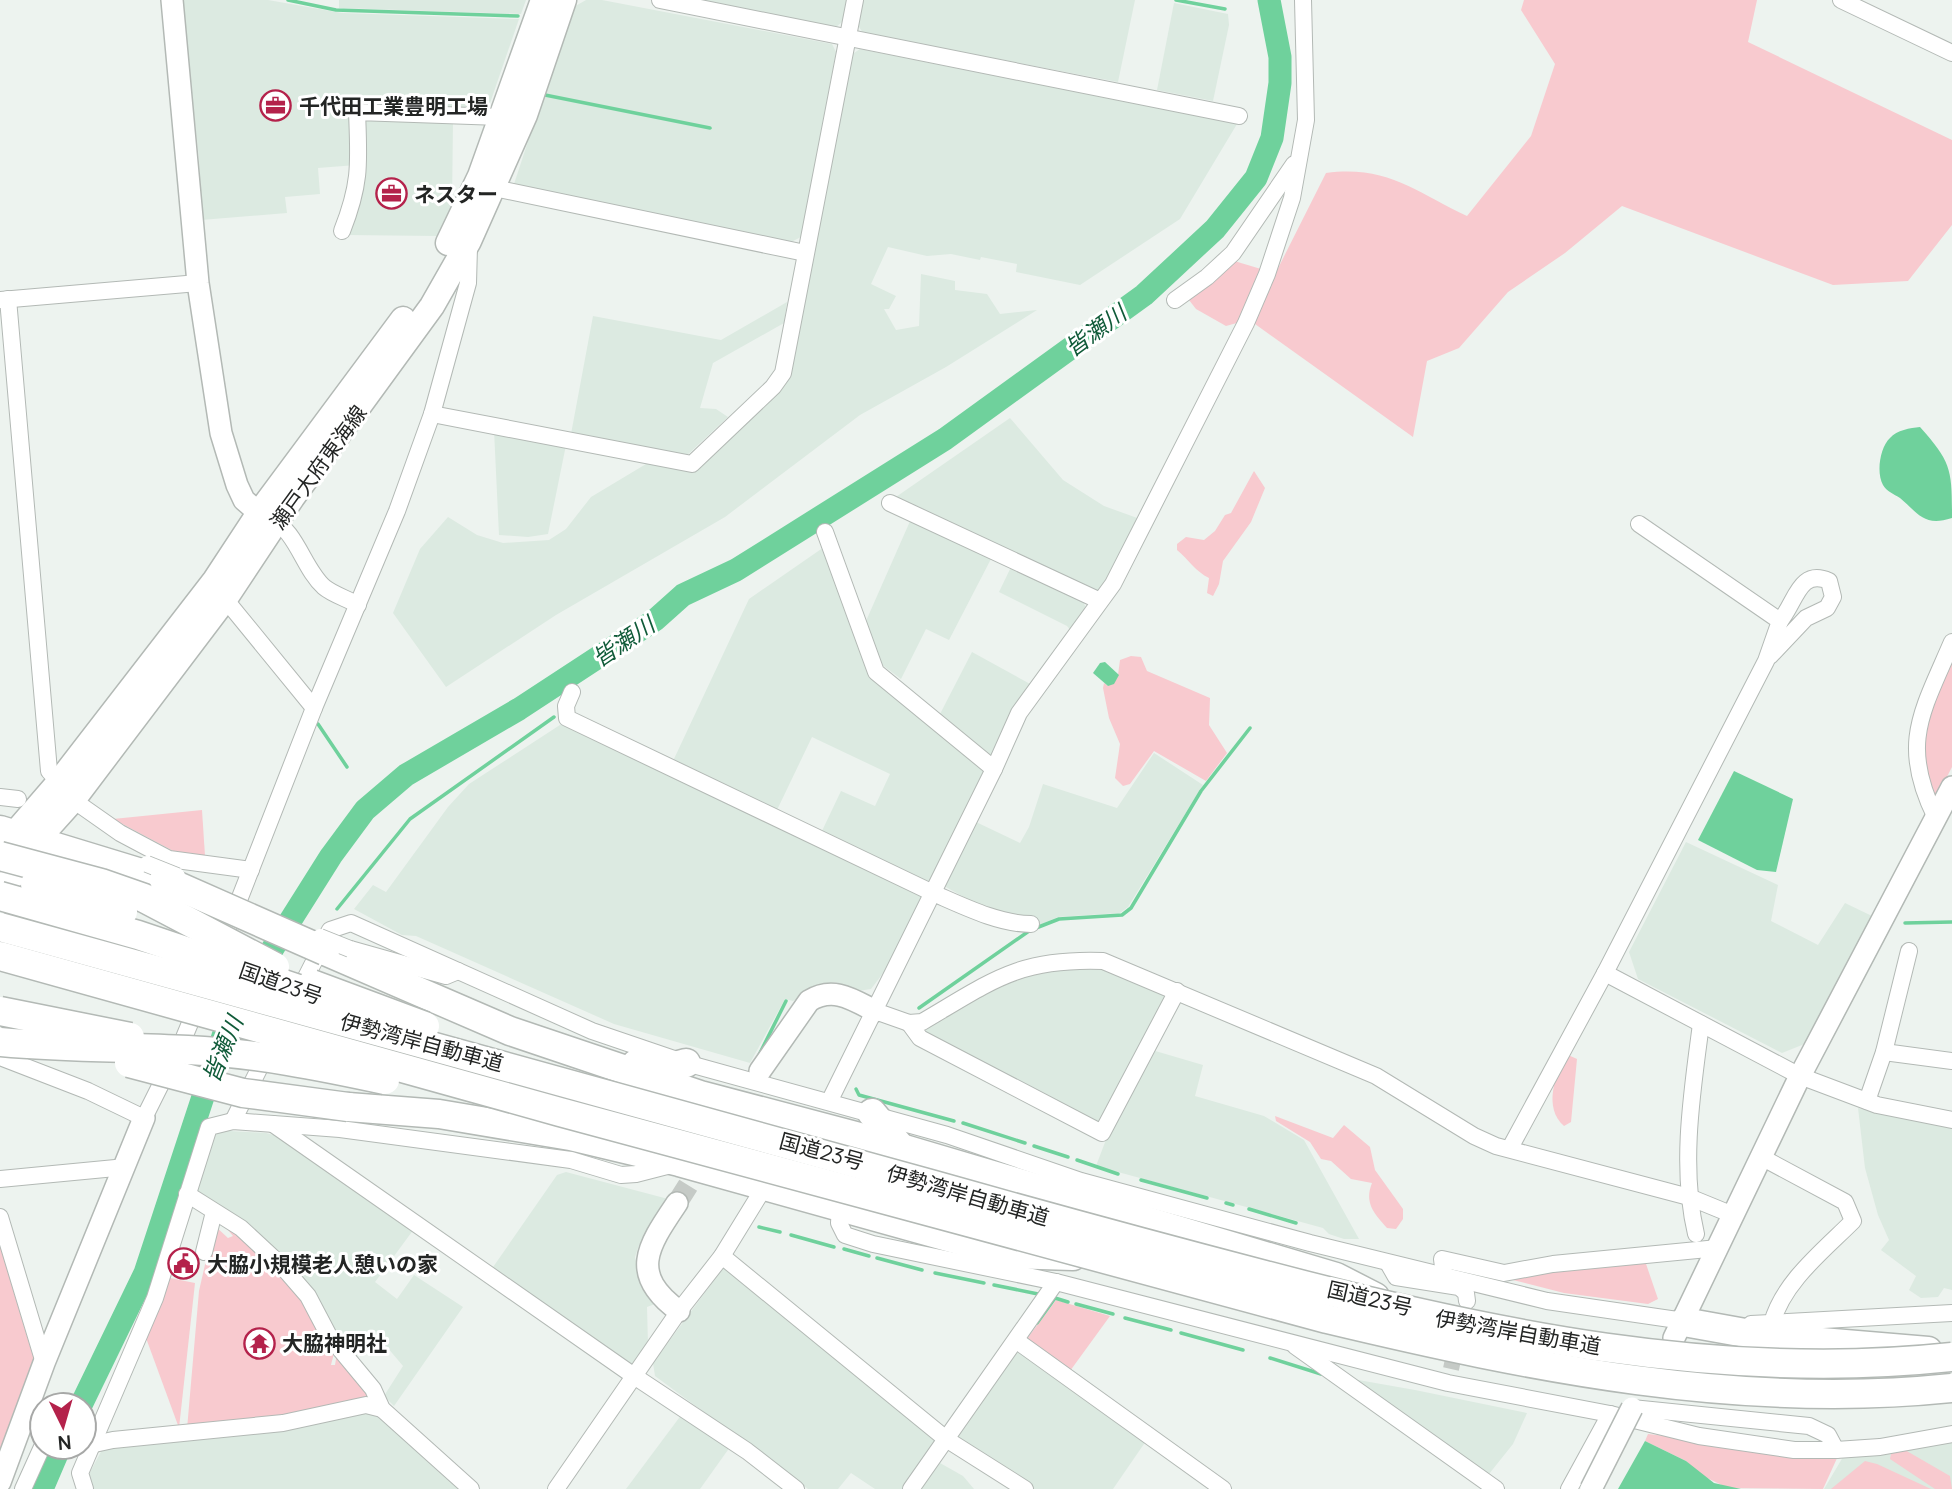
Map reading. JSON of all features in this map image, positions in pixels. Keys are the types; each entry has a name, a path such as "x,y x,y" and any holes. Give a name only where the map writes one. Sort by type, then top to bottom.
{"highway":[{"path":"10,842 155,872 338,950 510,1031 589,1058 713,1098 901,1148 1336,1278 1387,1303"},
{"path":"10,842 101,883 144,898 310,984 425,1026 467,1054"},
{"path":"0,874 196,936 271,980"},
{"name":"国道23号","path":"0,895 138,935 573,1081 997,1199 1387,1303 1566,1338 1703,1356 1849,1362 1952,1355"},
{"name":"伊勢湾岸自動車道","path":"0,927 467,1054 1111,1235 1418,1314 1559,1340 1687,1358 1831,1366 1952,1355"},
{"name":"伊勢湾岸自動車道","path":"0,956 559,1112 1327,1320 1538,1367 1688,1388 1774,1393 1851,1395 1952,1390"},
{"name":"国道23号","path":"0,974 283,1049 451,1088 1335,1328 1560,1375 1670,1391 1843,1398 1952,1390"},
{"path":"0,1011 147,1041 237,1036"},
{"path":"0,1019 129,1063 243,1093 348,1107 439,1114 570,1136 680,1162 1009,1254 1073,1256"},
{"path":"0,1042 78,1049 189,1050 262,1057 559,1112"},
{"path":"589,1058 650,1066 686,1063"},
{"path":"872,1113 901,1148"},
{"path":"1679,1330 1952,1355"}],"main road":[{"name":"瀬戸大府東海線","path":"0,895 10,842 66,791 225,599 268,517 426,284 480,176 543,0"},
{"name":"瀬戸大府東海線","path":"66,791 215,580 268,517 432,306 469,241 494,188 525,115 564,0"}],"street":[{"path":"172,0 198,283 225,449 240,493 268,517 324,587 358,605"},
{"path":"660,0 1239,116"},
{"path":"432,414 692,464 783,373 855,0"},
{"path":"830,1100 994,769 1018,713 1098,600 1113,584 1246,323 1267,274 1292,198 1297,160 1307,120 1303,0"},
{"path":"1842,0 1952,53"},
{"path":"342,231 356,196 359,167 357,112 500,117"},
{"path":"1175,300 1207,277 1233,253 1297,160"},
{"path":"494,188 805,253"},
{"path":"39,1391 44,1363 144,1118 183,1040 314,708 397,511 432,414 468,283 469,241"},
{"path":"198,283 4,300 49,771 66,791 120,833 169,859 251,870"},
{"path":"890,503 1098,600"},
{"path":"1639,524 1780,621"},
{"path":"825,532 876,672 994,769"},
{"path":"1510,1148 1605,973 1766,661 1780,621 1793,606 1801,583 1818,576 1829,581 1833,597 1827,608 1806,618 1766,661"},
{"path":"225,599 314,708"},
{"path":"1936,818 1922,789 1917,767 1917,731 1923,709 1952,642"},
{"path":"572,692 566,706 567,718 933,893 969,908 1020,924 1031,924"},
{"path":"1679,1330 1800,1076 1952,787"},
{"path":"0,797 18,799"},
{"path":"120,833 121,840 145,855 155,872"},
{"path":"233,1121 330,930 351,923 592,1031 686,1063 830,1100 1081,1181 1388,1263 1679,1330 1952,1314"},
{"path":"338,950 446,975 458,971"},
{"path":"1867,1101 1884,1052 1909,951"},
{"path":"760,1071 809,1001 819,995 838,993 875,1011 909,1023 922,1022 1001,975 1037,963 1064,960 1104,961 1376,1076 1474,1136 1689,1197 1733,1214"},
{"path":"1605,973 1800,1076 1867,1101 1952,1120"},
{"path":"909,1023 920,1038 1102,1133 1177,991"},
{"path":"1696,1234 1689,1197 1693,1087 1701,1024"},
{"path":"1884,1052 1952,1060"},
{"path":"0,1057 88,1091 144,1118"},
{"path":"98,1420 155,1298 209,1127 233,1121 341,1129 571,1160 621,1175 636,1174 680,1162"},
{"path":"274,1124 634,1376 747,1451 796,1489"},
{"path":"1761,1157 1845,1202 1853,1221 1806,1267 1775,1311 1772,1323"},
{"path":"0,1178 126,1167"},
{"path":"556,1489 679,1311 722,1256 765,1186"},
{"path":"187,1194 241,1228 282,1266 308,1296 329,1336 373,1389 382,1409 471,1489"},
{"path":"677,1203 648,1251 650,1280 658,1295 679,1311"},
{"path":"840,1207 839,1223 845,1235 1056,1282 1288,1341 1449,1376 1699,1436 1794,1450 1836,1450 1880,1447 1952,1434"},
{"path":"204,1252 214,1212"},
{"path":"0,1217 44,1363"},
{"path":"1444,1275 1442,1259 1504,1273 1553,1264 1718,1248"},
{"path":"722,1256 946,1439 1025,1489"},
{"path":"1388,1263 1396,1277 1459,1287 1466,1293 1467,1301"},
{"path":"911,1489 1056,1282"},
{"path":"1017,1341 1223,1489"},
{"path":"1288,1341 1496,1489"},
{"path":"1591,1489 1635,1404 1809,1426 1828,1434 1836,1450"},
{"path":"98,1442 284,1423 366,1405 382,1409"},
{"path":"1569,1489 1609,1414"},
{"path":"0,1482 28,1430"},
{"path":"23,1489 36,1461"},
{"path":"83,1461 80,1473 85,1489"}],"shaded area":[{"path":"182,0 268,0 342,13 519,19 489,106 484,109 351,108 356,165 318,168 320,194 285,197 287,213 201,220 199,159"},
{"path":"339,0 526,0 521,14 339,8"},
{"path":"586,0 602,0 832,44 836,52 801,237 791,242 513,187 572,8"},
{"path":"697,0 847,0 843,21 835,28"},
{"path":"862,0 1135,0 1118,82 863,33 857,24"},
{"path":"1524,0 1757,0 1748,42 1952,140 1952,225 1908,281 1833,285 1622,206 1565,253 1508,292 1459,348 1427,361 1413,437 1255,324 1253,318 1326,173 1367,173 1384,177 1400,182 1467,216 1531,136 1555,64 1521,10"},
{"path":"1174,3 1228,14 1229,25 1213,101 1157,90"},
{"path":"860,49 1237,124 1180,219 1080,285 1016,272 1017,264 951,254 927,256 888,247 871,284 896,296 889,309 884,309 896,330 919,326 921,274 955,281 955,290 987,294 1000,314 1037,310 946,367 860,415 725,517 556,615 446,687 393,613 420,549 448,517 477,535 503,543 549,540 566,529 591,497 651,461 694,469 789,379 851,55"},
{"path":"362,118 453,119 452,207 438,236 346,235"},
{"path":"1231,260 1261,269 1244,321 1226,326 1196,309 1189,300"},
{"path":"787,302 784,323 713,363 700,408 716,409 728,417 685,457 571,434 593,316 721,340"},
{"path":"1010,418 1063,480 1104,506 1140,519 1103,589 1092,593 893,499"},
{"path":"1920,427 1948,468 1952,489 1952,518 1928,520 1886,489 1881,480 1880,460 1887,442 1900,431"},
{"path":"494,430 566,445 548,534 528,537 499,535"},
{"path":"1254,471 1265,488 1251,522 1223,561 1219,584 1213,596 1207,593 1209,578 1177,550 1177,544 1186,537 1204,540 1215,531 1225,515 1231,513"},
{"path":"911,519 992,557 949,640 926,629 901,679 881,664 866,621"},
{"path":"827,545 868,668 987,767 935,883 927,885 821,833 841,791 875,806 890,774 812,737 777,810 673,761 749,599"},
{"path":"1012,565 1082,599 1086,608 1072,632 1067,626 999,592"},
{"path":"972,652 1032,685 991,757 940,714"},
{"path":"1952,655 1952,767 1933,804 1926,784 1923,746 1931,711"},
{"path":"1131,656 1141,657 1147,671 1210,698 1209,725 1227,753 1206,781 1154,751 1130,784 1123,786 1115,778 1120,744 1109,718 1103,688 1104,683 1108,686 1118,675 1120,660"},
{"path":"1105,662 1119,675 1114,684 1108,686 1093,673 1100,663"},
{"path":"563,723 925,894 903,947 871,989 858,991 836,982 820,984 793,1001 785,999 750,1063 614,1024 416,936 402,935 354,909 373,885 386,892 448,807 469,784"},
{"path":"1154,753 1203,785 1128,907 1120,913 1058,917 1037,926 973,902 944,886 976,822 1020,843 1029,827 1043,784 1117,808"},
{"path":"1734,771 1793,799 1776,872 1757,870 1698,840"},
{"path":"202,810 205,856 177,853 113,819"},
{"path":"1686,842 1778,885 1771,921 1818,945 1845,903 1872,916 1807,1043 1782,1053 1638,979 1629,952"},
{"path":"1100,968 1165,993 1167,1002 1101,1124 929,1038 925,1029 997,985 1042,970"},
{"path":"1152,1050 1203,1065 1195,1096 1264,1116 1304,1140 1359,1239 1344,1239 1329,1234 1323,1228 1096,1166 1107,1137"},
{"path":"1566,1054 1577,1059 1571,1122 1564,1126 1554,1110 1553,1091"},
{"path":"1858,1108 1952,1127 1952,1290 1944,1288 1938,1297 1921,1298 1909,1290 1916,1276 1881,1250 1889,1240 1878,1215 1865,1168"},
{"path":"1275,1116 1333,1138 1344,1125 1370,1147 1375,1170 1403,1209 1403,1219 1396,1229 1387,1228 1372,1207 1369,1196 1372,1183 1351,1179 1331,1161 1321,1159 1310,1142 1276,1121"},
{"path":"212,1130 266,1133 285,1138 414,1229 375,1282 397,1299 414,1275 463,1307 394,1406 384,1396 403,1366 376,1334 353,1360 194,1191"},
{"path":"566,1172 672,1200 639,1245 635,1257 642,1286 655,1304 647,1307 648,1344 629,1368 491,1270 557,1175"},
{"path":"219,1219 267,1259 303,1297 329,1334 334,1350 331,1365 335,1365 337,1353 369,1392 368,1397 286,1416 187,1429 199,1291 214,1225 228,1238 233,1236"},
{"path":"0,1246 35,1363 0,1459"},
{"path":"1644,1258 1658,1299 1648,1304 1564,1293 1505,1278"},
{"path":"731,1267 936,1437 937,1442 905,1489 875,1489 851,1473 838,1489 808,1489 655,1376 653,1363 723,1268"},
{"path":"170,1278 195,1283 179,1428 146,1338"},
{"path":"1056,1300 1110,1316 1070,1371 1026,1340"},
{"path":"1018,1348 1146,1441 1113,1489 1033,1489 955,1437"},
{"path":"1347,1378 1527,1413 1513,1444 1489,1474"},
{"path":"365,1411 386,1421 462,1489 94,1489 89,1474 103,1448 285,1429"},
{"path":"682,1414 730,1447 700,1489 626,1489"},
{"path":"1648,1434 1838,1456 1823,1489 1728,1488 1701,1475 1686,1461 1645,1441"},
{"path":"1952,1439 1952,1489 1824,1489 1843,1457"},
{"path":"1645,1441 1686,1461 1714,1483 1741,1489 1618,1489"},
{"path":"1897,1450 1905,1450 1950,1476 1952,1489 1935,1489 1890,1459 1891,1454"},
{"path":"1865,1461 1877,1464 1931,1489 1831,1489"},
{"path":"940,1463 963,1476 974,1489 921,1489"}],"waterway":[{"path":"288,0 336,10 518,16"},
{"path":"1176,0 1225,9"},
{"name":"皆瀬川","path":"256,975 331,856 365,810 406,775 519,709 655,620 683,595 736,570 945,439 1144,295 1215,229 1256,178 1272,138 1280,83 1280,57 1269,0"},
{"path":"545,95 710,128"},
{"path":"337,909 410,819 554,717"},
{"path":"318,724 347,767"},
{"path":"1036,928 1059,919 1122,915 1131,908 1201,791 1250,728"},
{"path":"1905,923 1952,922"},
{"path":"919,1008 1029,931"},
{"path":"759,1055 786,1001"},
{"name":"皆瀬川","path":"88,1391 145,1273 225,1030 239,1006"},
{"path":"856,1089 859,1095 954,1121"},
{"path":"963,1123 1025,1143"},
{"path":"1034,1146 1068,1157"},
{"path":"1077,1160 1118,1174"},
{"path":"1141,1180 1207,1198"},
{"path":"1226,1203 1233,1205"},
{"path":"1249,1209 1296,1223"},
{"path":"759,1227 780,1232"},
{"path":"791,1235 834,1247"},
{"path":"844,1249 869,1256"},
{"path":"877,1258 922,1270"},
{"path":"935,1273 984,1283"},
{"path":"994,1285 1038,1294"},
{"path":"1037,1323 1055,1298 1068,1302"},
{"path":"1076,1304 1113,1314"},
{"path":"1125,1318 1171,1330"},
{"path":"1181,1333 1243,1350"},
{"path":"1270,1358 1321,1374"},
{"name":"皆瀬川","path":"42,1489 54,1461"}],"tunnel":[{"path":"677,1203 706,1157"},
{"path":"1451,1369 1457,1341"}],"place":[{"name":"千代田工業豊明工場","path":"276,106"},
{"name":"ネスター","path":"391,194"},
{"name":"大脇小規模老人憩いの家","path":"184,1264"},
{"name":"大脇神明社","path":"259,1343"}]}
